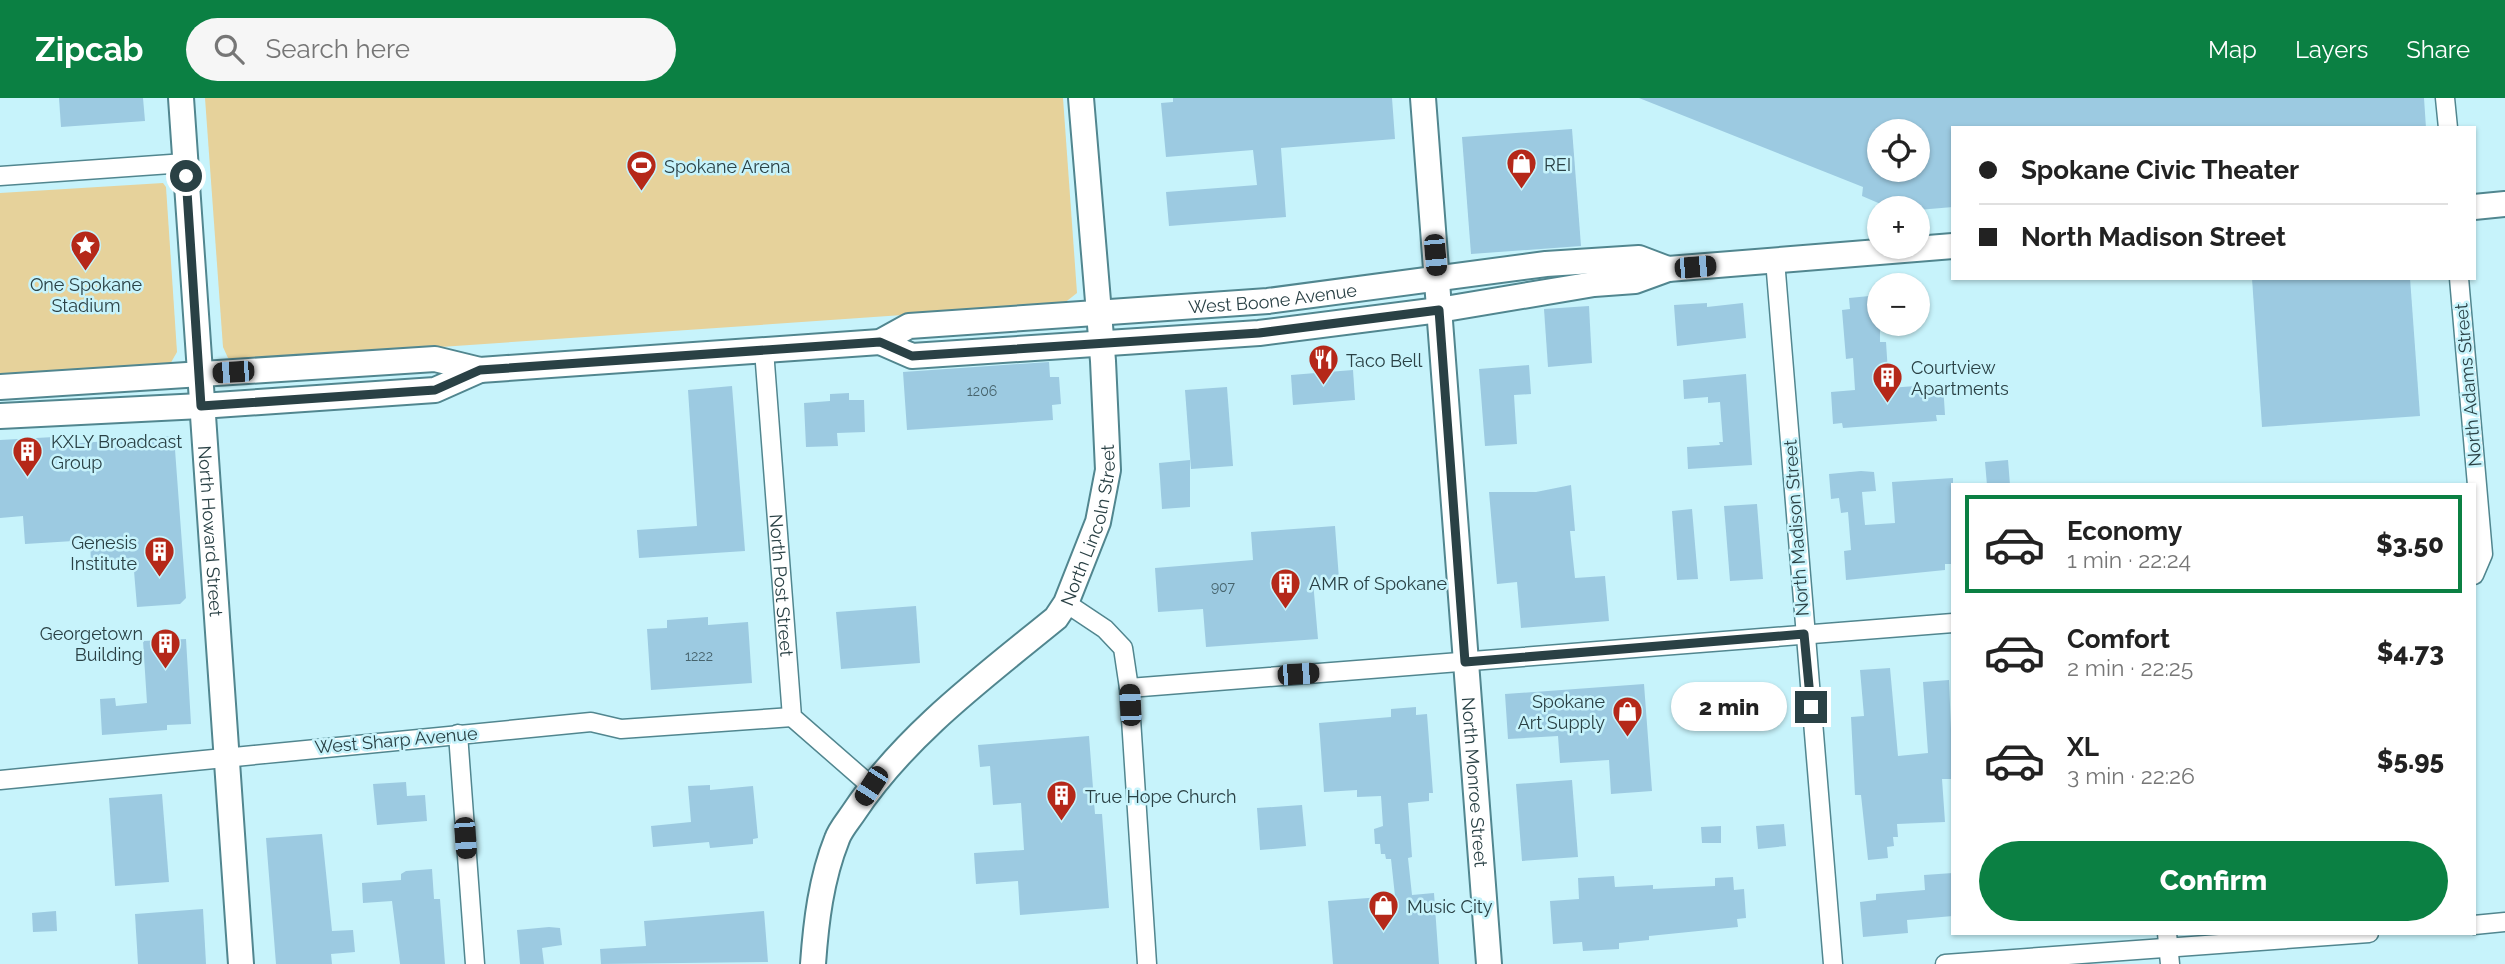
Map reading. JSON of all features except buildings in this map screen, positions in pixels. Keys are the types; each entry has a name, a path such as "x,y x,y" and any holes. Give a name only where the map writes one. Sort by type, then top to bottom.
{"main road":[{"name":"North Howard Street","path":"181,98 198,374 241,964"},
{"name":"North Lincoln Street","path":"1066,603 1098,522 1108,470 1102,344 1081,98"},
{"name":"North Monroe Street","path":"1423,98 1489,964"},
{"path":"2476,207 2505,204"},
{"name":"West Boone Avenue","path":"880,342 912,356 1259,333 1439,310 1559,289 1635,281 1668,269 1951,246"},
{"name":"West Boone Avenue","path":"0,387 435,359 480,370 880,342 909,326 1320,296 1535,265 1639,258 1668,269"},
{"name":"West Boone Avenue","path":"0,416 435,390 480,370"},
{"path":"813,964 817,911 837,838 871,786 972,687 1056,618 1066,603"}],"street":[{"path":"2445,98 2448,126"},
{"path":"0,176 185,163"},
{"name":"North Madison Street","path":"1775,260 1833,964"},
{"name":"North Adams Street","path":"2459,280 2483,554 2476,575"},
{"name":"North Post Street","path":"764,350 792,717"},
{"name":"North Lincoln Street","path":"1066,603 1105,629 1123,648 1129,688 1147,964"},
{"path":"1129,688 1951,623"},
{"path":"792,717 871,786"},
{"name":"West Sharp Avenue","path":"0,780 226,758 258,752 591,722 621,729 792,717"},
{"path":"458,734 475,964"},
{"path":"2476,925 2505,922"},
{"path":"1945,964 2342,935"}],"shaded area":[{"name":"Spokane Arena","path":"205,98 1063,98 1077,293 1063,304 237,361 228,358 223,347"},
{"name":"One Spokane Stadium","path":"163,183 166,187 177,352 169,366 0,379 0,193"}],"place":[{"name":"REI","path":"1521,191"},
{"name":"Spokane Arena","path":"641,193"},
{"name":"One Spokane Stadium","path":"86,273"},
{"name":"Taco Bell","path":"1323,387"},
{"name":"Courtview Apartments","path":"1888,404"},
{"name":"KXLY Broadcast Group","path":"28,478"},
{"name":"Genesis Institute","path":"160,579"},
{"name":"AMR of Spokane","path":"1286,610"},
{"name":"Georgetown Building","path":"166,670"},
{"name":"Spokane Art Supply","path":"1628,738"},
{"name":"True Hope Church","path":"1062,823"},
{"name":"Music City","path":"1384,933"}],"route":[{"path":"186,176 201,406 435,390 480,370 880,342 912,356 1259,333 1439,310 1465,662 1804,634 1811,707"}]}
